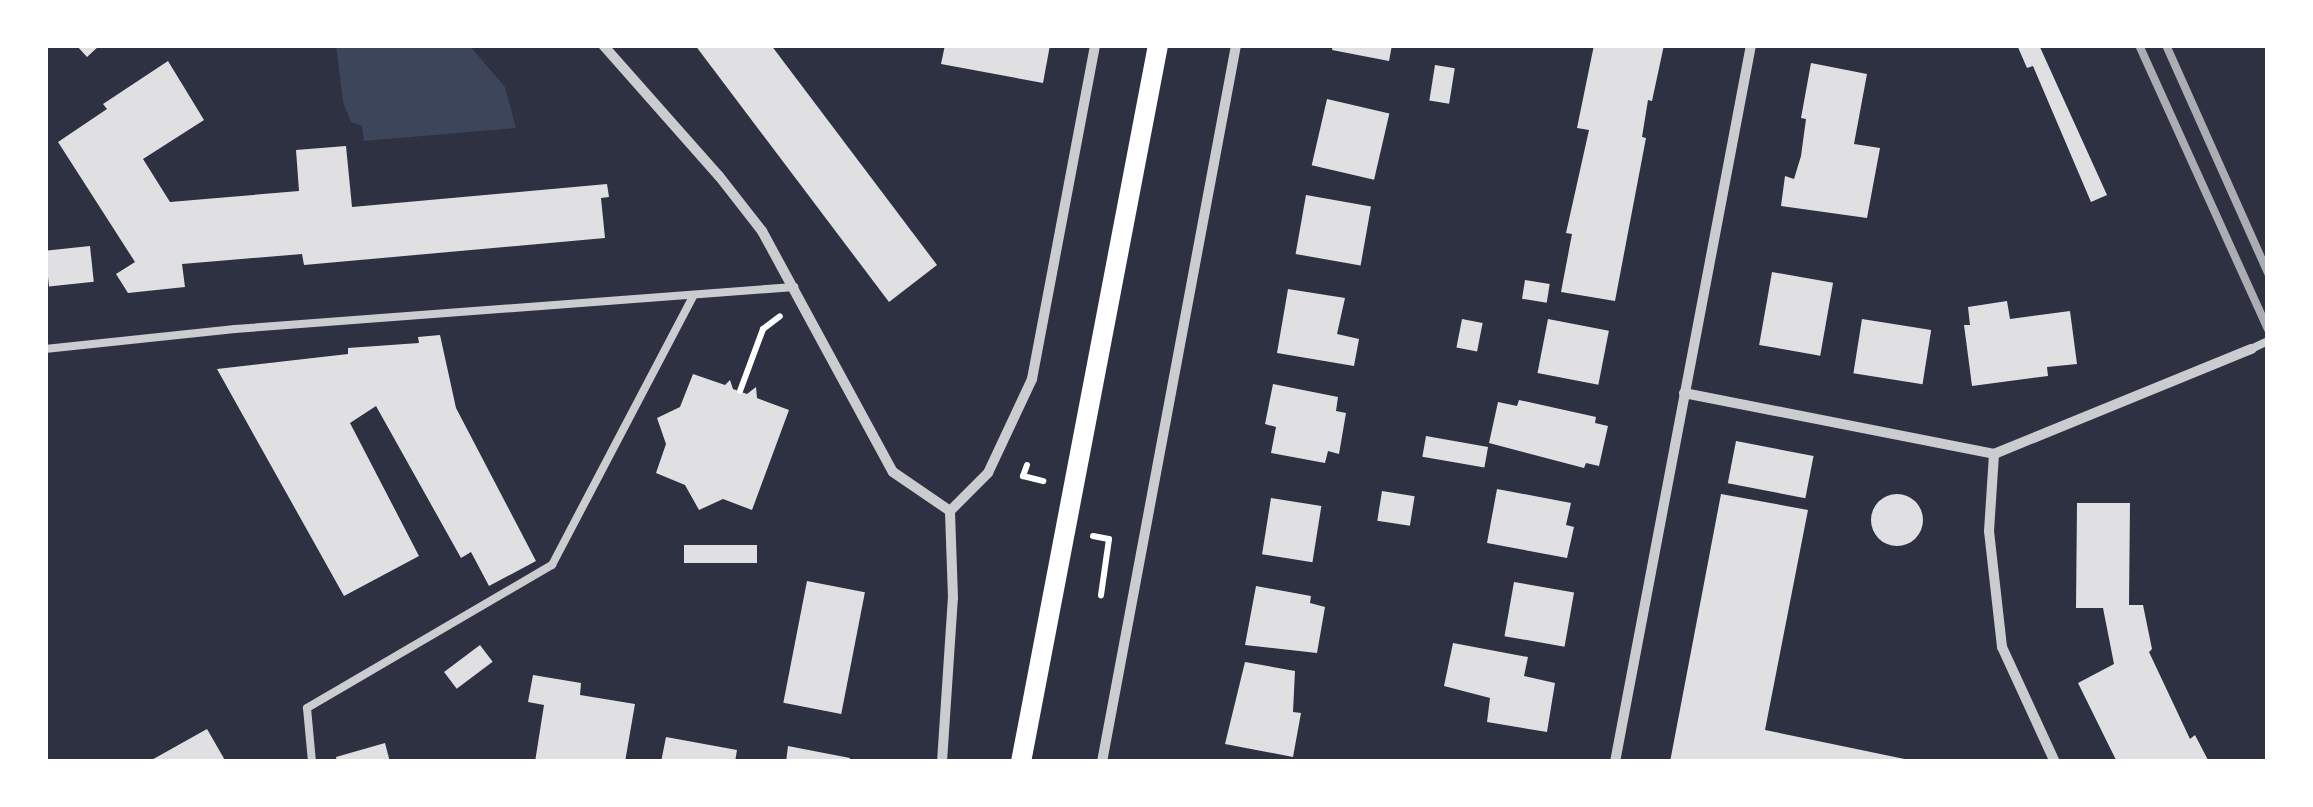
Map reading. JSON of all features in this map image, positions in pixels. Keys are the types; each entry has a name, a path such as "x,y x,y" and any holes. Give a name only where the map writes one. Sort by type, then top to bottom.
{"main road":[{"path":"1021,762 1158,45"}],"street":[{"path":"603,45 720,176 762,231 892,472 950,511"},
{"path":"942,762 953,598 950,511 988,473 1032,379 1095,45"},
{"path":"1102,762 1236,45"},
{"path":"1615,762 1750,45"},
{"path":"1684,393 1994,454 2251,348"},
{"path":"1994,454 1989,531 2002,647 2054,762"}],"lane":[{"path":"45,350 235,329 794,287"},
{"path":"312,762 307,708 552,565 693,296"},
{"path":"2251,348 2268,341"}],"path":[{"path":"740,392 763,329 800,299"},
{"path":"1028,458 1024,476 1074,489"},
{"path":"1066,531 1109,539 1100,596"}],"shaded area":[{"path":"336,45 469,45 505,87 516,128 364,141 362,126 351,122 343,102"}],"building":[{"path":"76,45 100,45 87,57"},
{"path":"695,45 771,45 937,265 889,302"},
{"path":"945,45 1050,45 1043,83 941,64"},
{"path":"1333,45 1392,45 1389,61 1332,50"},
{"path":"1594,45 1664,45 1652,101 1648,100 1642,137 1646,138 1615,301 1561,292 1572,234 1566,233 1589,130 1577,128"},
{"path":"2017,45 2039,45 2107,195 2091,202 2033,66 2027,68"},
{"path":"168,61 204,120 143,159 170,202 299,191 296,150 346,146 352,207 607,184 609,197 601,198 605,238 304,265 302,254 182,264 185,287 128,293 116,274 135,262 58,142 107,109 103,104"},
{"path":"1811,63 1867,74 1854,144 1880,148 1867,218 1781,206 1785,176 1794,179 1801,156 1806,119 1801,118"},
{"path":"1435,65 1455,68 1449,104 1429,101"},
{"path":"1327,99 1389,113 1374,180 1312,165"},
{"path":"1306,195 1371,206 1361,266 1296,254"},
{"path":"90,246 94,282 49,287 45,251"},
{"path":"1772,272 1833,283 1820,356 1759,345"},
{"path":"1525,280 1550,284 1547,303 1522,299"},
{"path":"1288,289 1345,298 1337,334 1359,339 1354,366 1277,353"},
{"path":"2007,301 2010,319 2070,311 2077,364 2047,367 2048,376 1972,386 1964,325 1970,325 1968,307"},
{"path":"1462,319 1483,323 1477,351 1456,347"},
{"path":"1548,319 1609,331 1598,385 1538,373"},
{"path":"1862,319 1931,330 1923,384 1853,373"},
{"path":"440,335 456,408 536,561 489,586 471,552 461,558 376,406 350,423 419,556 344,596 217,369 348,354 348,348 419,343 418,337"},
{"path":"693,374 725,385 730,380 733,389 747,394 756,387 757,398 789,410 752,510 723,499 699,510 685,485 656,473 666,444 657,418 680,407"},
{"path":"1273,384 1338,397 1336,411 1346,413 1339,454 1328,451 1325,463 1271,453 1276,427 1265,424"},
{"path":"1519,400 1596,417 1595,423 1608,426 1599,466 1586,463 1584,468 1489,443 1498,402 1517,406"},
{"path":"1426,436 1488,447 1484,468 1422,457"},
{"path":"1736,441 1814,456 1805,498 1728,483"},
{"path":"1497,489 1571,503 1566,525 1574,527 1567,558 1487,543"},
{"path":"1382,491 1415,496 1410,526 1377,521"},
{"path":"1721,494 1808,510 1765,730 1919,762 1670,762"},
{"path":"1897,494 1915,502 1923,520 1915,538 1897,546 1879,538 1871,520 1879,502"},
{"path":"1271,498 1321,506 1312,562 1262,554"},
{"path":"2077,503 2130,503 2129,605 2143,605 2152,649 2149,652 2190,739 2195,735 2209,762 2117,762 2078,683 2114,664 2103,608 2076,608"},
{"path":"684,545 757,545 757,563 684,563"},
{"path":"807,581 865,592 841,714 783,703"},
{"path":"1514,582 1574,593 1565,647 1504,636"},
{"path":"1256,586 1311,596 1310,603 1325,607 1317,653 1245,645"},
{"path":"1453,643 1528,657 1524,676 1555,683 1547,732 1487,722 1490,698 1444,686"},
{"path":"480,645 493,662 457,689 444,672"},
{"path":"1245,662 1295,671 1293,712 1301,713 1293,757 1225,744"},
{"path":"533,675 581,683 580,695 635,704 625,762 535,762 544,705 528,702"},
{"path":"207,729 226,762 148,762"},
{"path":"666,737 737,750 735,762 661,762"},
{"path":"385,743 390,762 337,762 336,757"},
{"path":"788,746 850,758 849,762 786,762"}],"railway":[{"path":"2139,45 2268,329"},
{"path":"2166,45 2268,273"}]}
